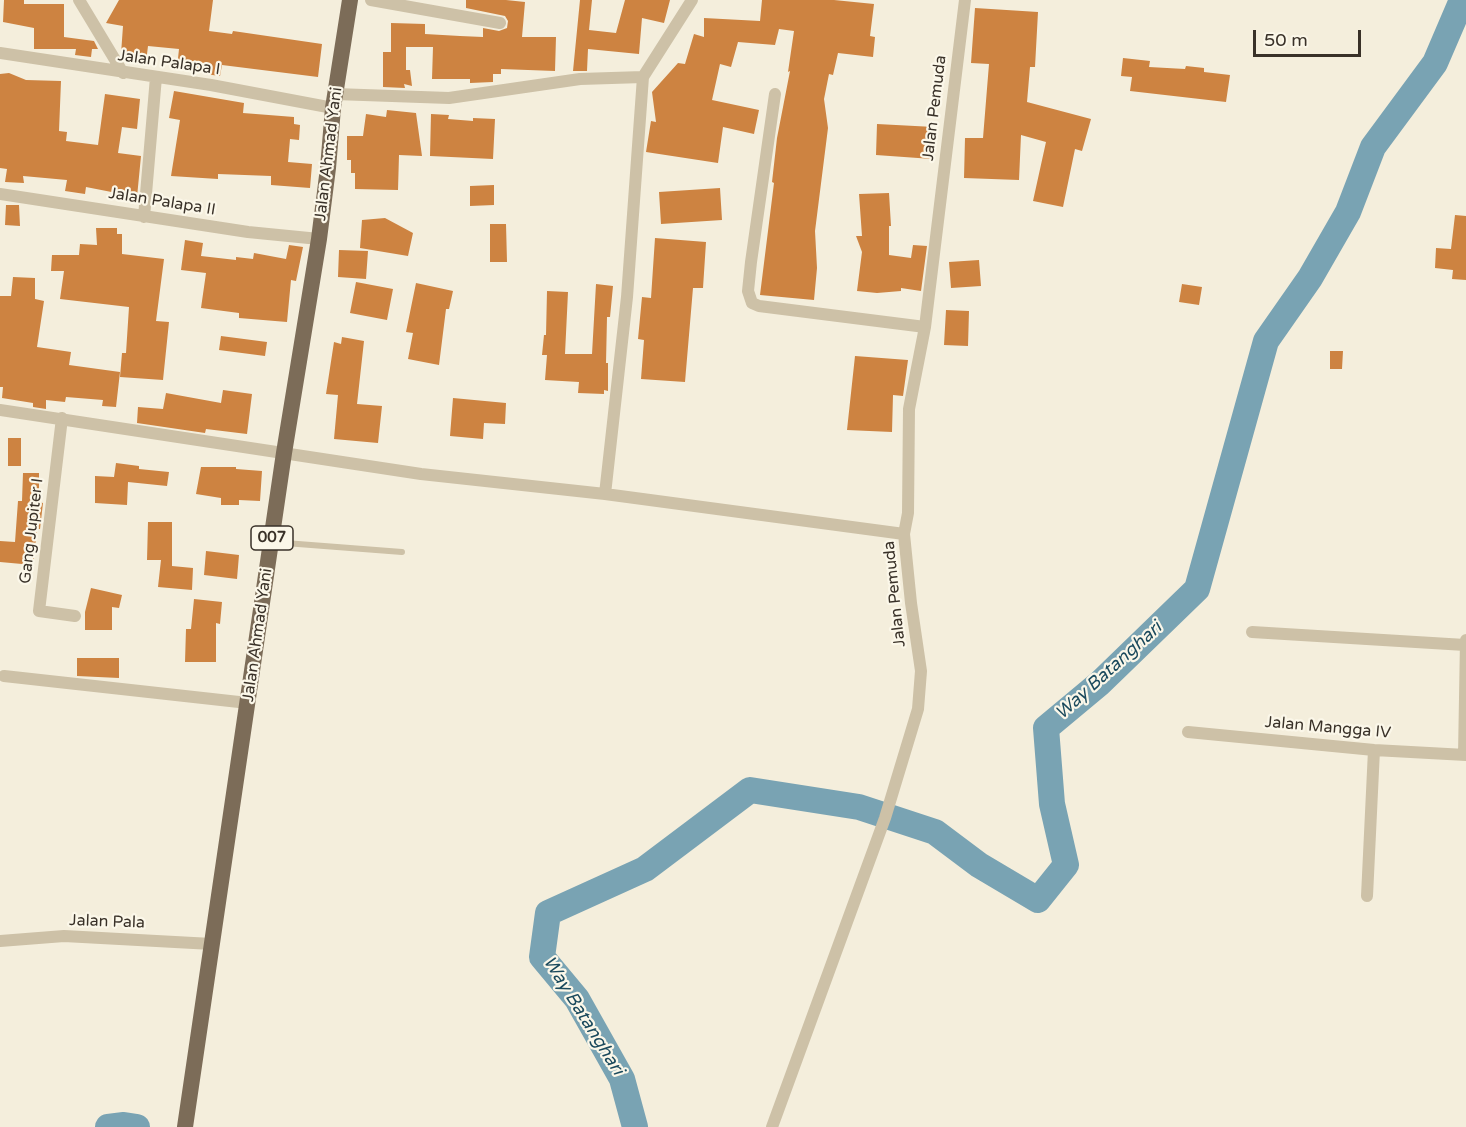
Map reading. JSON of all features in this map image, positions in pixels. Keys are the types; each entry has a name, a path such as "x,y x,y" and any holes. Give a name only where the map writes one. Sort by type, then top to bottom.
{"main road":[{"name":"Jalan Ahmad Yani","path":"185,1127 284,453 319,239 334,101 350,0"}],"street":[{"path":"79,0 123,73"},
{"path":"371,0 500,23"},
{"path":"605,494 627,297 643,77 692,0"},
{"name":"Jalan Pemuda","path":"772,1127 885,818 918,710 921,671 904,534 908,513 909,409 925,327 965,0"},
{"name":"Jalan Palapa I","path":"0,53 123,73 334,101 449,98 580,79 643,77"},
{"path":"144,217 156,77"},
{"path":"775,94 751,262 748,291 752,303 759,306 925,327"},
{"name":"Jalan Palapa II","path":"0,194 248,232 319,239"},
{"path":"0,410 421,474 605,494 904,534"},
{"name":"Gang Jupiter I","path":"62,418 39,611 75,616"},
{"path":"1252,632 1465,645"},
{"path":"1465,755 1466,640"},
{"path":"4,676 248,703"},
{"name":"Jalan Mangga IV","path":"1188,732 1374,750 1465,755"},
{"path":"1367,896 1374,750"},
{"name":"Jalan Pala","path":"0,941 64,936 212,944"}],"lane":[{"path":"271,542 402,552"}],"building":[{"path":"4,0 24,0 24,4 64,4 64,37 94,41 98,49 92,49 91,57 75,55 76,49 34,49 34,28 3,22"},
{"path":"119,0 213,0 209,31 232,34 233,31 322,44 318,77 222,65 220,76 205,74 205,71 177,68 179,49 148,46 146,62 125,61 121,54 123,26 106,23"},
{"path":"466,0 525,2 522,37 556,37 555,71 501,69 501,74 493,74 493,82 470,83 470,79 432,79 433,47 406,47 406,70 410,70 412,86 404,84 405,88 383,87 383,52 391,52 391,23 425,24 425,34 483,37 483,28 499,31 507,28 508,21 505,16 466,8"},
{"path":"580,0 592,0 589,30 616,33 625,0 670,0 664,23 642,18 639,54 588,49 587,71 573,71"},
{"path":"762,0 834,0 874,4 870,36 875,37 873,57 838,53 833,75 829,74 824,99 828,128 815,231 817,268 814,300 760,295 774,183 772,182 777,138 790,71 788,72 794,31 779,29 775,45 738,42 731,67 720,64 712,100 759,110 754,134 723,127 718,163 646,152 651,121 656,122 652,92 678,63 685,64 694,34 704,37 704,18 760,21"},
{"path":"975,8 1038,12 1035,67 1030,67 1027,102 1091,119 1082,151 1075,149 1063,207 1033,201 1046,142 1021,135 1019,180 964,178 965,138 983,138 989,64 971,63"},
{"path":"1123,58 1150,61 1149,67 1185,69 1186,66 1204,68 1204,72 1230,75 1226,102 1130,91 1132,77 1121,76"},
{"path":"9,73 26,80 61,81 59,131 67,132 66,141 98,145 105,94 140,99 137,129 122,127 118,153 141,156 137,197 86,187 85,194 65,191 67,180 23,176 24,183 5,182 7,169 0,168 0,74"},
{"path":"174,91 244,103 243,113 294,117 294,124 300,125 299,140 290,139 288,162 312,164 310,188 271,185 271,176 218,174 218,179 171,176 180,120 169,118"},
{"path":"387,110 416,113 422,156 399,155 398,190 355,189 355,173 351,173 351,160 347,160 347,136 363,136 366,114 386,117"},
{"path":"431,114 449,115 448,119 473,121 473,118 495,119 493,159 430,156"},
{"path":"877,124 934,127 932,159 876,155"},
{"path":"494,185 494,205 470,206 470,186"},
{"path":"720,188 722,220 661,224 659,192"},
{"path":"889,193 891,226 889,226 889,255 911,258 913,245 927,246 921,291 901,288 901,291 877,293 857,291 862,252 856,236 862,236 859,194"},
{"path":"6,205 19,205 20,226 5,225"},
{"path":"1455,215 1466,216 1466,280 1452,279 1453,270 1435,268 1436,248 1451,249"},
{"path":"385,218 413,233 408,256 360,248 362,220"},
{"path":"490,224 506,224 507,262 490,262"},
{"path":"96,228 117,228 117,234 122,234 122,254 164,259 156,321 169,322 163,380 120,377 122,353 126,353 129,307 60,299 64,271 51,271 52,255 79,255 80,244 97,245"},
{"path":"655,238 706,242 703,288 693,288 685,382 641,379 644,340 638,339 642,297 651,298"},
{"path":"185,240 203,243 201,256 236,260 236,257 253,259 254,253 286,259 289,245 303,247 296,281 291,280 287,322 239,318 239,313 201,308 206,273 181,270"},
{"path":"339,250 368,251 366,279 338,277"},
{"path":"979,260 981,286 951,288 949,262"},
{"path":"13,277 35,278 35,299 44,301 37,347 71,352 69,365 120,372 116,407 102,406 103,400 66,397 65,402 46,400 46,409 33,407 33,403 2,398 0,296 11,296"},
{"path":"356,282 393,289 387,320 350,313"},
{"path":"416,283 453,291 449,309 446,309 439,365 408,359 413,333 406,332"},
{"path":"596,284 613,286 610,317 607,317 608,391 604,390 604,394 578,393 579,382 545,380 547,355 542,355 544,335 546,335 547,291 568,292 565,354 592,354"},
{"path":"1182,284 1202,287 1199,305 1179,302"},
{"path":"946,310 969,311 968,346 944,345"},
{"path":"221,336 267,342 265,356 219,350"},
{"path":"342,337 364,341 357,404 382,406 378,443 334,439 338,395 326,394 334,342 341,344"},
{"path":"1330,351 1343,351 1342,369 1330,369"},
{"path":"855,356 908,360 903,396 893,395 892,432 847,430"},
{"path":"223,390 252,394 247,434 206,429 205,433 137,423 138,407 163,409 166,393 221,403"},
{"path":"453,398 506,403 505,424 484,423 483,439 450,436"},
{"path":"8,438 21,438 21,466 8,466"},
{"path":"116,463 139,466 139,469 169,472 167,486 128,482 127,505 95,503 95,476 114,477"},
{"path":"201,467 236,467 236,469 262,471 260,501 239,500 239,505 221,505 221,498 196,494"},
{"path":"23,473 39,473 39,502 43,503 33,565 0,562 0,541 15,542 18,501 22,501"},
{"path":"148,522 172,522 172,566 193,568 192,590 158,587 161,560 147,560"},
{"path":"206,551 239,555 237,579 204,575"},
{"path":"91,588 122,595 119,608 112,607 112,630 85,630 85,612"},
{"path":"194,599 222,602 220,624 216,623 216,662 185,662 186,629 191,629"},
{"path":"77,658 119,658 119,678 77,676"}],"waterway":[{"name":"Way Batanghari","path":"635,1127 622,1079 577,999 542,957 548,913 645,869 750,790 859,807 935,832 979,865 1038,900 1066,865 1052,804 1046,728 1100,683 1197,589 1266,341 1310,278 1348,212 1373,147 1435,63 1462,0"},
{"name":"Way Batanghari","path":"108,1127 124,1125 137,1127"}]}
